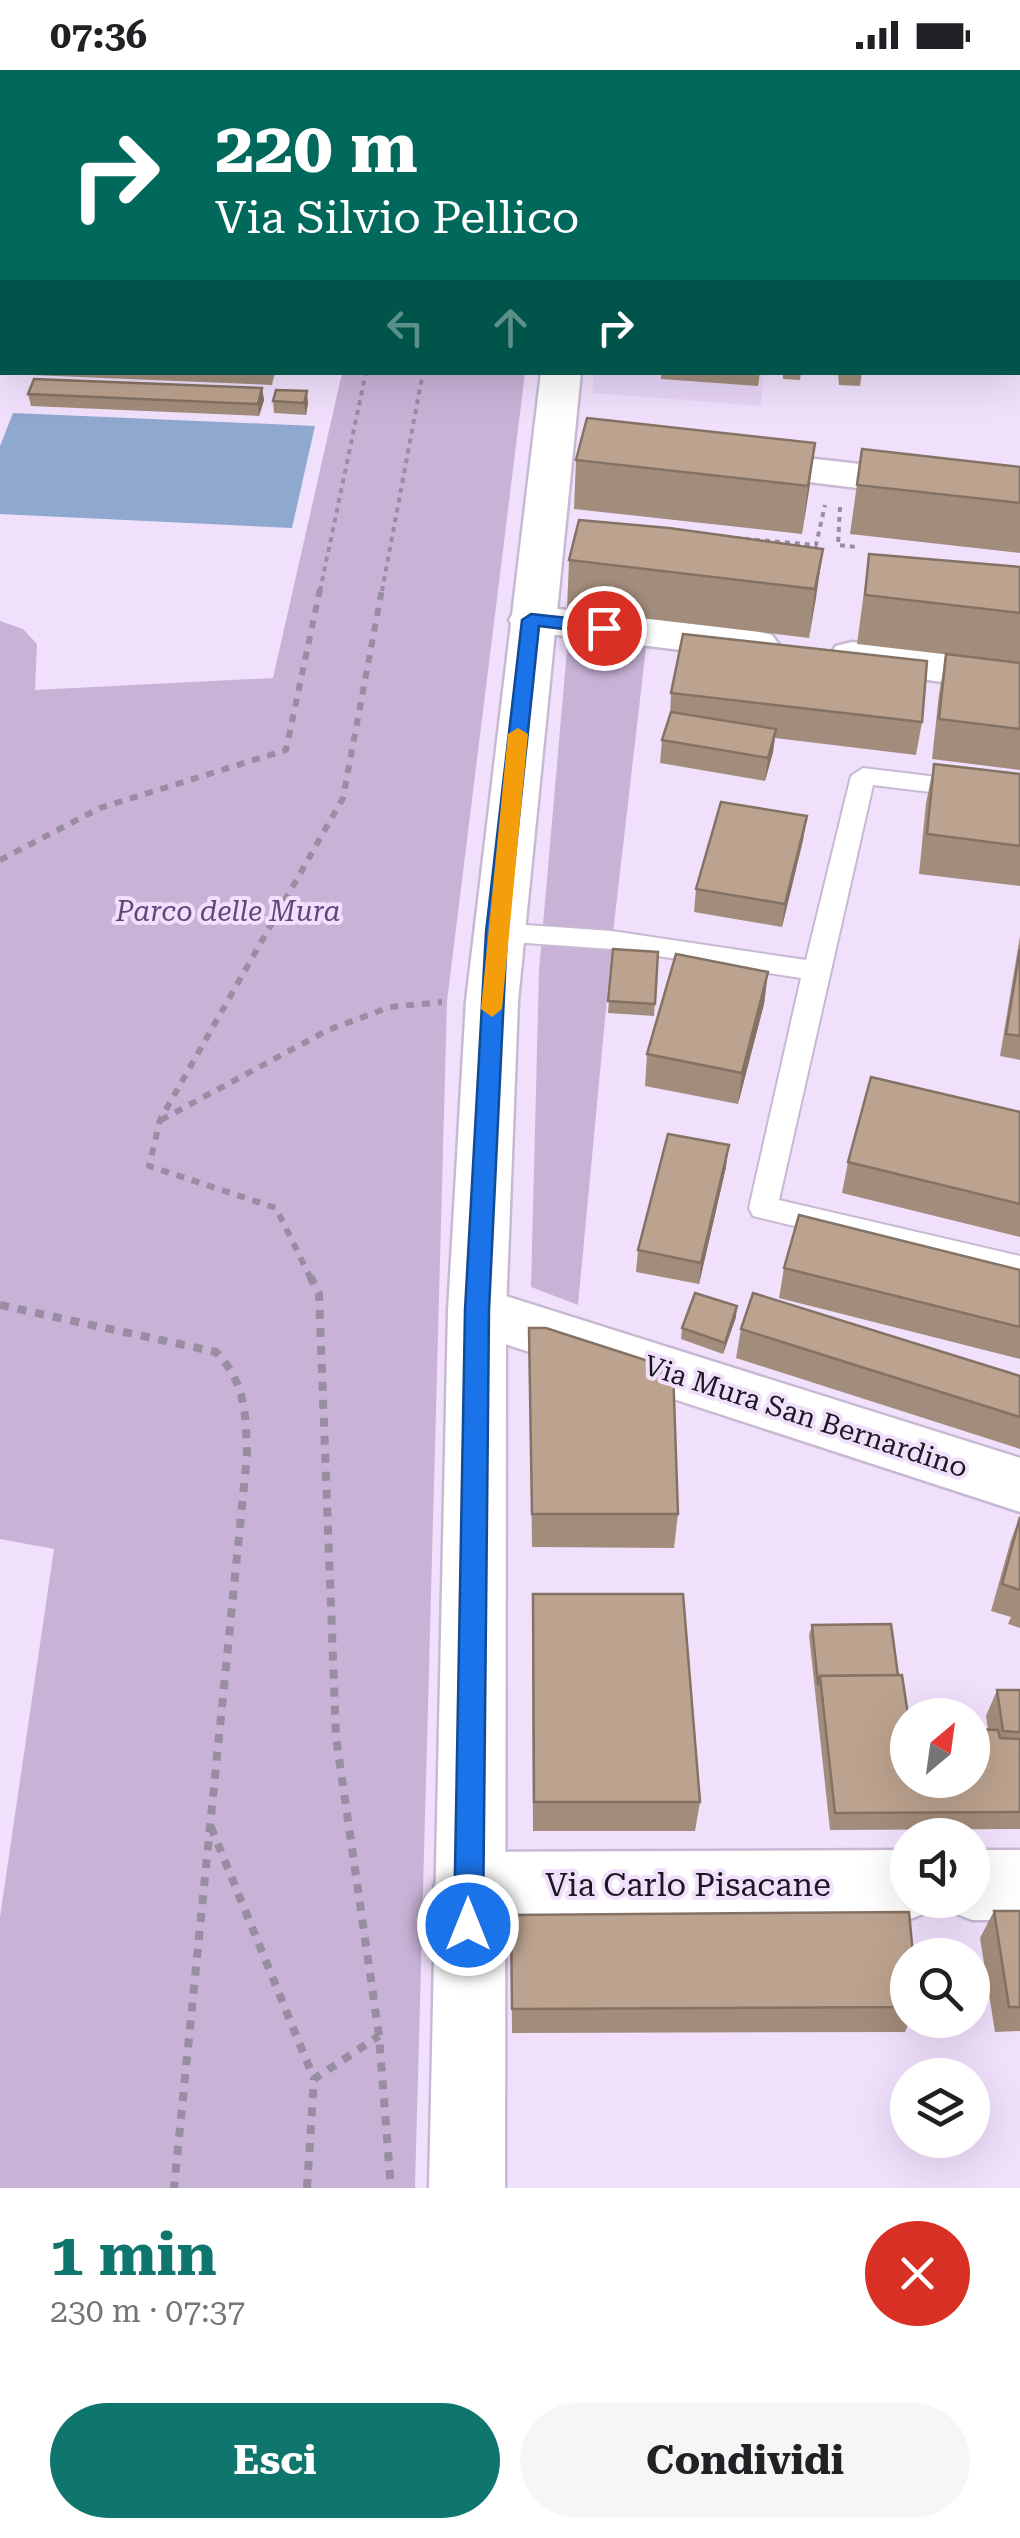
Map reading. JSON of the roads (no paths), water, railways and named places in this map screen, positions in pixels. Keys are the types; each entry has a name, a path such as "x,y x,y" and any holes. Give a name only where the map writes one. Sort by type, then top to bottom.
{"street":[{"path":"467,2188 477,1310 497,932 531,620 571,445 560,375"},
{"path":"705,459 1020,495"},
{"path":"531,620 948,668 1020,684"},
{"name":"Via Mura San Bernardino","path":"477,1310 1020,1485"},
{"path":"990,1885 1020,1884"},
{"name":"Via Carlo Pisacane","path":"469,1887 890,1885"}],"lane":[{"path":"1020,795 863,776 762,1208 1020,1268"},
{"path":"497,932 612,940 816,972"}],"water":[{"path":"13,413 315,426 292,528 0,514 0,446"}],"park label":[{"name":"Parco delle Mura","path":"228,911"}]}
